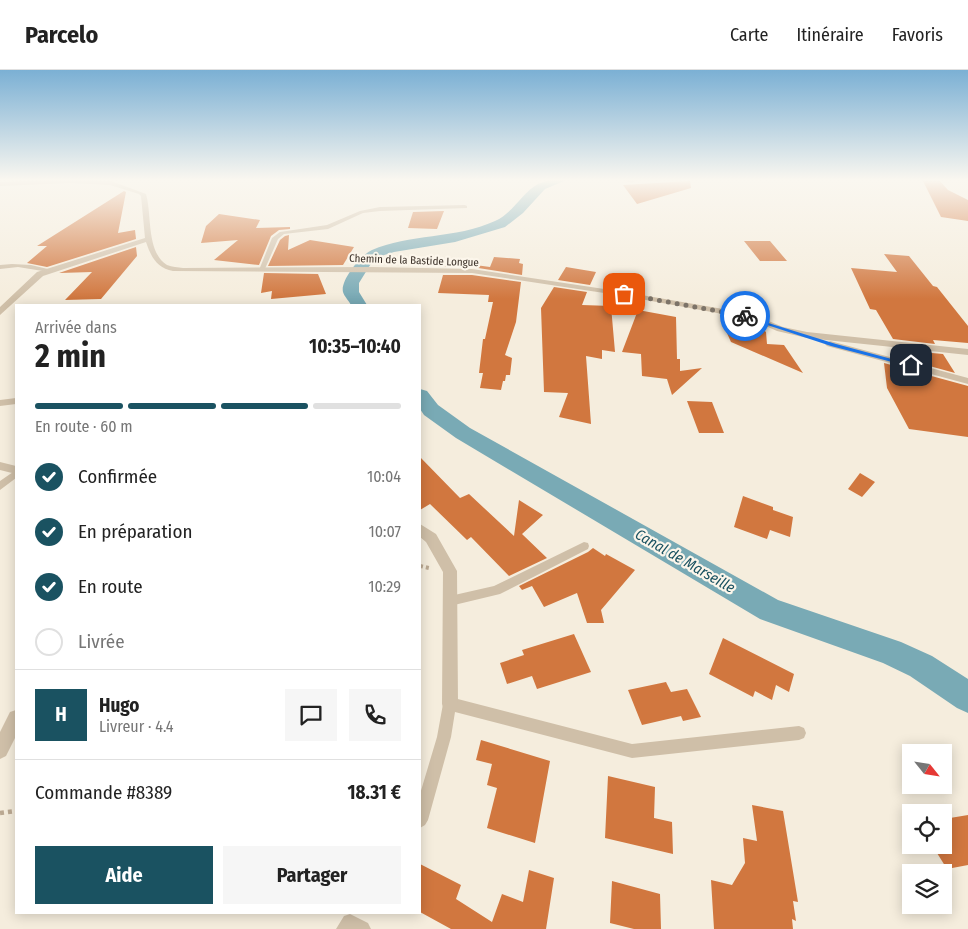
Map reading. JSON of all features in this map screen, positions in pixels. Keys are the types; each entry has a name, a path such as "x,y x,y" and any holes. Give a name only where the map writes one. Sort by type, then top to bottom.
{"street":[{"name":"Chemin de la Bastide Longue","path":"145,219 156,258 164,267 183,270 372,269 472,271 752,317 780,329 807,335 968,352"},
{"path":"0,312 35,278 49,270 150,239"},
{"path":"807,335 834,345 968,381"},
{"path":"0,466 15,472"},
{"path":"421,530 431,538 450,571 450,704"},
{"path":"0,750 15,720"}],"lane":[{"path":"262,270 275,238 282,232 328,227 346,219"},
{"path":"0,267 8,265 28,266 49,270"},
{"path":"0,403 15,401"},
{"path":"0,486 15,473"},
{"path":"450,601 496,590 584,546"},
{"path":"421,817 444,737 450,704 632,750 799,733"},
{"path":"345,929 350,922 362,929"}],"path":[{"path":"0,814 15,811"}],"building":[{"path":"80,219 121,219 118,233 135,230 136,239 47,267 27,263 47,246 37,246"},
{"path":"213,219 254,219 260,220 256,228 290,227 290,229 279,230 271,236 259,265 214,260 238,240 201,243 206,226"},
{"path":"411,219 441,219 437,229 408,228"},
{"path":"289,235 288,250 310,240 354,247 343,265 268,266 280,240"},
{"path":"744,241 770,241 787,261 760,261"},
{"path":"136,247 137,256 101,299 65,300 92,272 59,273"},
{"path":"884,254 909,256 968,326 968,343 933,340 935,344 893,339 876,310 870,309 851,268 897,272"},
{"path":"494,257 520,259 519,263 523,264 522,275 472,267 445,267 446,261 490,267"},
{"path":"566,267 596,272 590,285 558,280"},
{"path":"264,273 318,274 326,294 271,299 272,291 261,293"},
{"path":"443,275 472,275 521,282 516,322 505,355 512,358 510,375 506,375 501,390 480,388 483,373 479,373 483,339 485,339 493,302 488,302 489,295 438,293"},
{"path":"554,287 587,292 582,305 611,306 615,352 602,350 602,359 586,356 591,424 559,417 568,393 544,392 541,308"},
{"path":"638,310 676,317 677,359 680,359 680,371 702,368 672,395 667,379 642,376 641,354 622,352"},
{"path":"722,322 757,324 766,332 767,344 784,345 803,373 731,342"},
{"path":"899,350 943,354 955,373 904,359"},
{"path":"884,363 968,386 968,437 909,429 887,388"},
{"path":"687,401 712,402 724,433 699,433"},
{"path":"421,458 460,498 469,494 514,536 519,500 543,515 522,534 547,558 509,576 471,537 467,540 430,504 421,509"},
{"path":"860,473 875,482 862,497 848,489"},
{"path":"743,496 793,517 790,537 770,530 767,539 734,527"},
{"path":"593,548 605,556 606,554 635,570 601,610 604,623 587,623 577,593 544,607 532,586 522,590 519,586 588,552"},
{"path":"574,634 591,672 537,689 532,676 507,684 500,663 524,655 522,650"},
{"path":"723,638 794,674 789,692 776,685 772,700 755,691 753,697 709,674"},
{"path":"666,682 671,692 687,689 701,717 683,721 681,716 642,725 628,690"},
{"path":"481,740 550,761 535,843 487,828 497,788 487,785 492,764 476,760"},
{"path":"608,776 655,787 654,818 672,822 673,854 605,838"},
{"path":"752,805 783,811 798,902 793,901 796,921 792,919 793,929 714,929 711,880 732,885 745,863 743,838 757,841"},
{"path":"968,815 968,865 952,868 952,864 944,864 938,854 952,854 952,818"},
{"path":"421,865 461,885 456,899 492,922 502,894 523,902 529,870 554,878 546,929 451,929 421,913"},
{"path":"612,881 660,894 661,929 634,929 610,923"}],"waterway":[{"name":"Canal de Marseille","path":"358,304 351,292 351,283 367,259 376,253 392,248 455,238 500,224 507,219"},
{"name":"Canal de Marseille","path":"421,396 431,410 463,433 770,610 891,652 921,666 968,697"}],"way so far":[{"path":"624,294 745,316"}],"route":[{"path":"745,316 780,329 807,335 834,345 911,365"}]}
